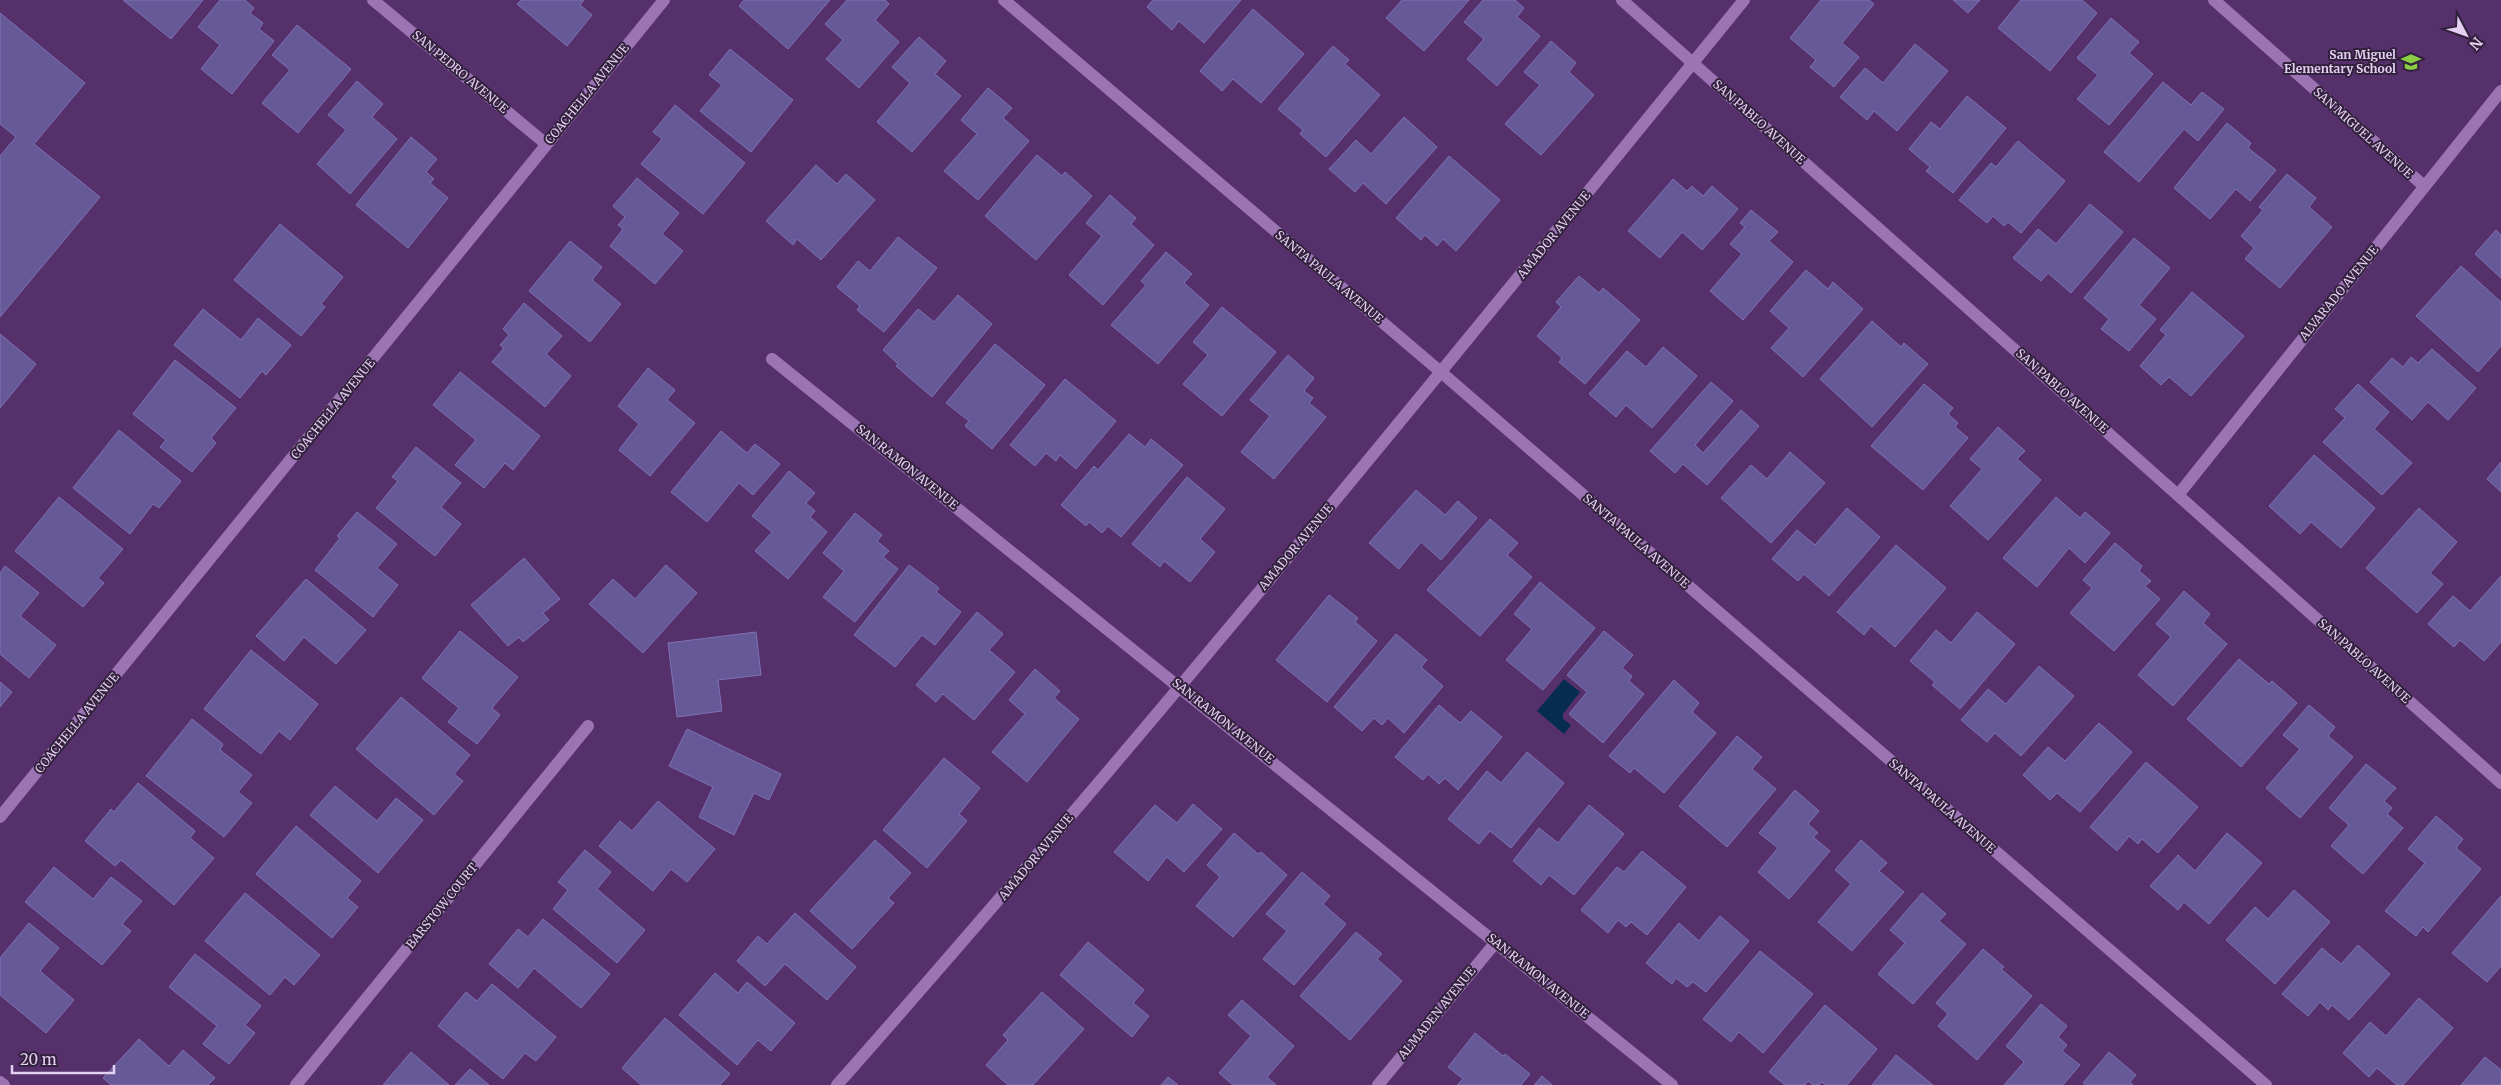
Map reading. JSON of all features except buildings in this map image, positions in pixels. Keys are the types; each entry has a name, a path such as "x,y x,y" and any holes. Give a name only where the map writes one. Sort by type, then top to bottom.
{"street":[{"name":"SAN PEDRO AVENUE","path":"373,0 546,144"},
{"name":"COACHELLA AVENUE","path":"0,817 664,0"},
{"name":"SANTA PAULA AVENUE","path":"1004,0 1442,373 2266,1085"},
{"name":"SAN PABLO AVENUE","path":"1622,0 2501,783"},
{"name":"AMADOR AVENUE","path":"837,1085 1003,897 1442,373 1744,0"},
{"name":"SAN MIGUEL AVENUE","path":"2214,0 2424,186"},
{"name":"ALVARADO AVENUE","path":"2178,495 2501,91"},
{"name":"SAN RAMON AVENUE","path":"772,359 1179,685 1672,1085"},
{"name":"BARSTOW COURT","path":"296,1085 588,726"},
{"name":"ALMADEN AVENUE","path":"1378,1085 1496,942"},
{"path":"0,1082 4,1085"}],"water":[{"path":"1564,679 1580,692 1563,714 1563,719 1571,725 1564,734 1537,711"}],"place":[{"name":"San Miguel Elementary School","path":"2411,62"}]}
